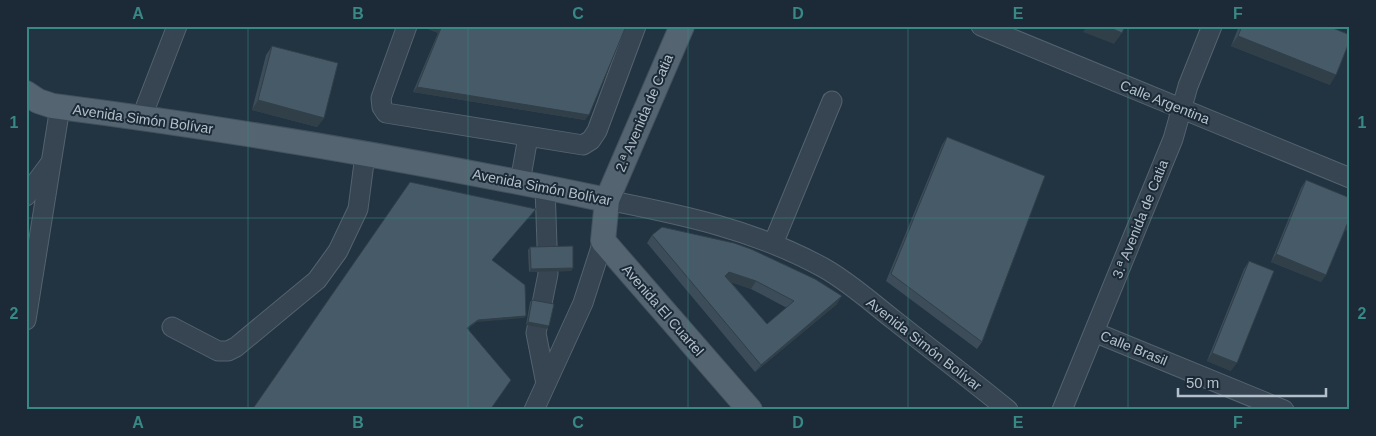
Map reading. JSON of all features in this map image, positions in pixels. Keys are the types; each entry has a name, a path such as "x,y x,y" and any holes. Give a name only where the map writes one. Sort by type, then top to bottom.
{"main road":[{"name":"2.ª Avenida de Catia","path":"607,200 682,26"},
{"name":"Avenida Simón Bolívar","path":"26,92 38,101 60,107 365,154 607,200"},
{"path":"603,241 607,200"},
{"name":"Avenida El Cuartel","path":"603,241 750,410"}],"street":[{"path":"140,119 177,26"},
{"path":"407,26 381,98 382,107 386,113 583,145 591,140 597,131 636,26"},
{"name":"Calle Argentina","path":"981,26 1350,178"},
{"name":"3.ª Avenida de Catia","path":"1062,410 1173,138 1188,86 1212,26"},
{"path":"773,244 832,101"},
{"path":"26,320 60,107"},
{"path":"520,182 528,137"},
{"path":"172,327 218,351 228,351 236,347 317,280 338,251 358,209 365,154"},
{"path":"26,196 52,162"},
{"path":"545,187 548,274 536,333 546,384"},
{"name":"Avenida Simón Bolívar","path":"607,200 669,212 735,229 773,244 825,269 858,291 1008,410"},
{"path":"534,410 583,303 603,241"},
{"name":"Calle Brasil","path":"1094,332 1284,410"}],"building":[{"path":"438,26 626,26 589,115 417,87 441,28"},
{"path":"1106,26 1125,26 1122,33"},
{"path":"1242,26 1328,26 1350,35 1350,40 1336,75 1238,36"},
{"path":"272,46 338,63 324,118 258,100"},
{"path":"947,137 1045,176 982,342 891,274"},
{"path":"1306,180 1350,198 1350,222 1348,222 1326,275 1276,254"},
{"path":"410,182 536,209 492,260 525,285 526,316 478,320 467,328 511,380 490,410 252,410"},
{"path":"662,227 734,243 815,279 842,296 761,365 652,235","holes":["729,272 756,281 794,301 767,324 725,276"]},
{"path":"573,246 573,268 531,269 530,247"},
{"path":"1249,261 1274,271 1237,363 1212,353"},
{"path":"532,300 554,304 549,326 528,322"}]}
